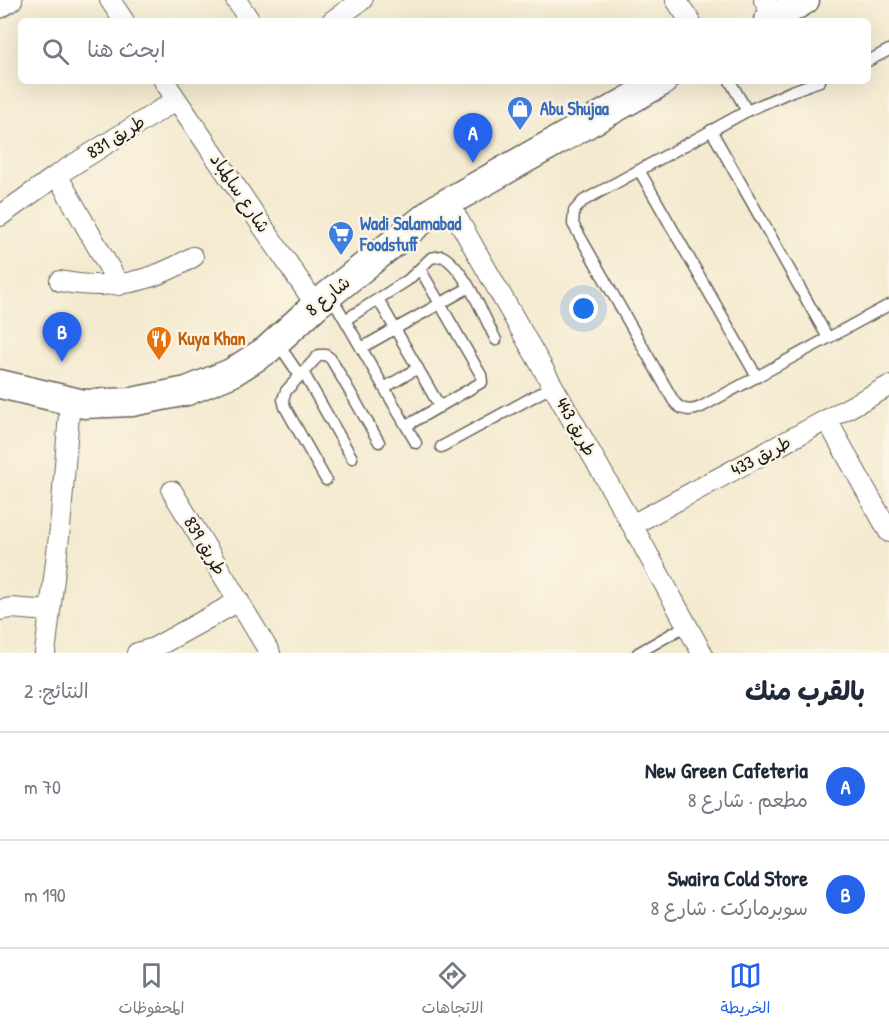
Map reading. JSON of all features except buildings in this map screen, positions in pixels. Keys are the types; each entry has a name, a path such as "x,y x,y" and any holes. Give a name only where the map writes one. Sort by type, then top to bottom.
{"street":[{"path":"0,8 12,0"},
{"path":"110,0 122,18"},
{"path":"236,0 248,18"},
{"path":"336,18 362,0"},
{"path":"676,0 688,18"},
{"path":"769,13 806,0"},
{"name":"شارع سالمباد","path":"166,84 323,299"},
{"name":"شارع 8","path":"0,384 84,404 132,402 187,391 231,374 267,350 323,299 373,258 448,202 658,84"},
{"name":"طريق 831","path":"0,216 57,175 176,100"},
{"path":"57,175 119,285"},
{"name":"طريق 443","path":"448,202 632,525 702,653"},
{"path":"60,281 79,285 119,285 162,274 193,257"},
{"name":"طريق 433","path":"632,525 889,386"},
{"path":"49,653 49,611 60,528 70,401"},
{"path":"827,420 889,532"},
{"name":"طريق 839","path":"172,491 270,653"},
{"path":"137,653 154,648 239,601"},
{"path":"0,610 11,608 49,611"}],"lane":[{"path":"871,59 889,50"},
{"path":"732,84 747,111"},
{"path":"812,84 747,111 578,205 572,217 575,230 676,405 689,411 695,410 889,305"},
{"path":"711,130 828,338"},
{"path":"639,170 757,377"},
{"path":"345,320 420,269 431,258 442,256 454,266 496,340"},
{"path":"406,426 480,385 482,379 420,269"},
{"path":"361,348 468,288"},
{"path":"323,299 345,320 416,443"},
{"path":"378,299 440,407"},
{"path":"277,342 301,374 352,458"},
{"path":"326,480 285,407 283,399 286,391 319,355 329,357 379,442"},
{"path":"384,388 418,368"},
{"path":"441,447 553,386"},
{"path":"643,652 687,625"}],"place":[{"name":"Abu Shujaa","path":"520,132"},
{"name":"New Green Cafeteria","path":"473,163"},
{"name":"Wadi Salamabad Foodstuff","path":"341,257"},
{"name":"Swaira Cold Store","path":"62,362"},
{"name":"Kuya Khan","path":"159,362"}]}
